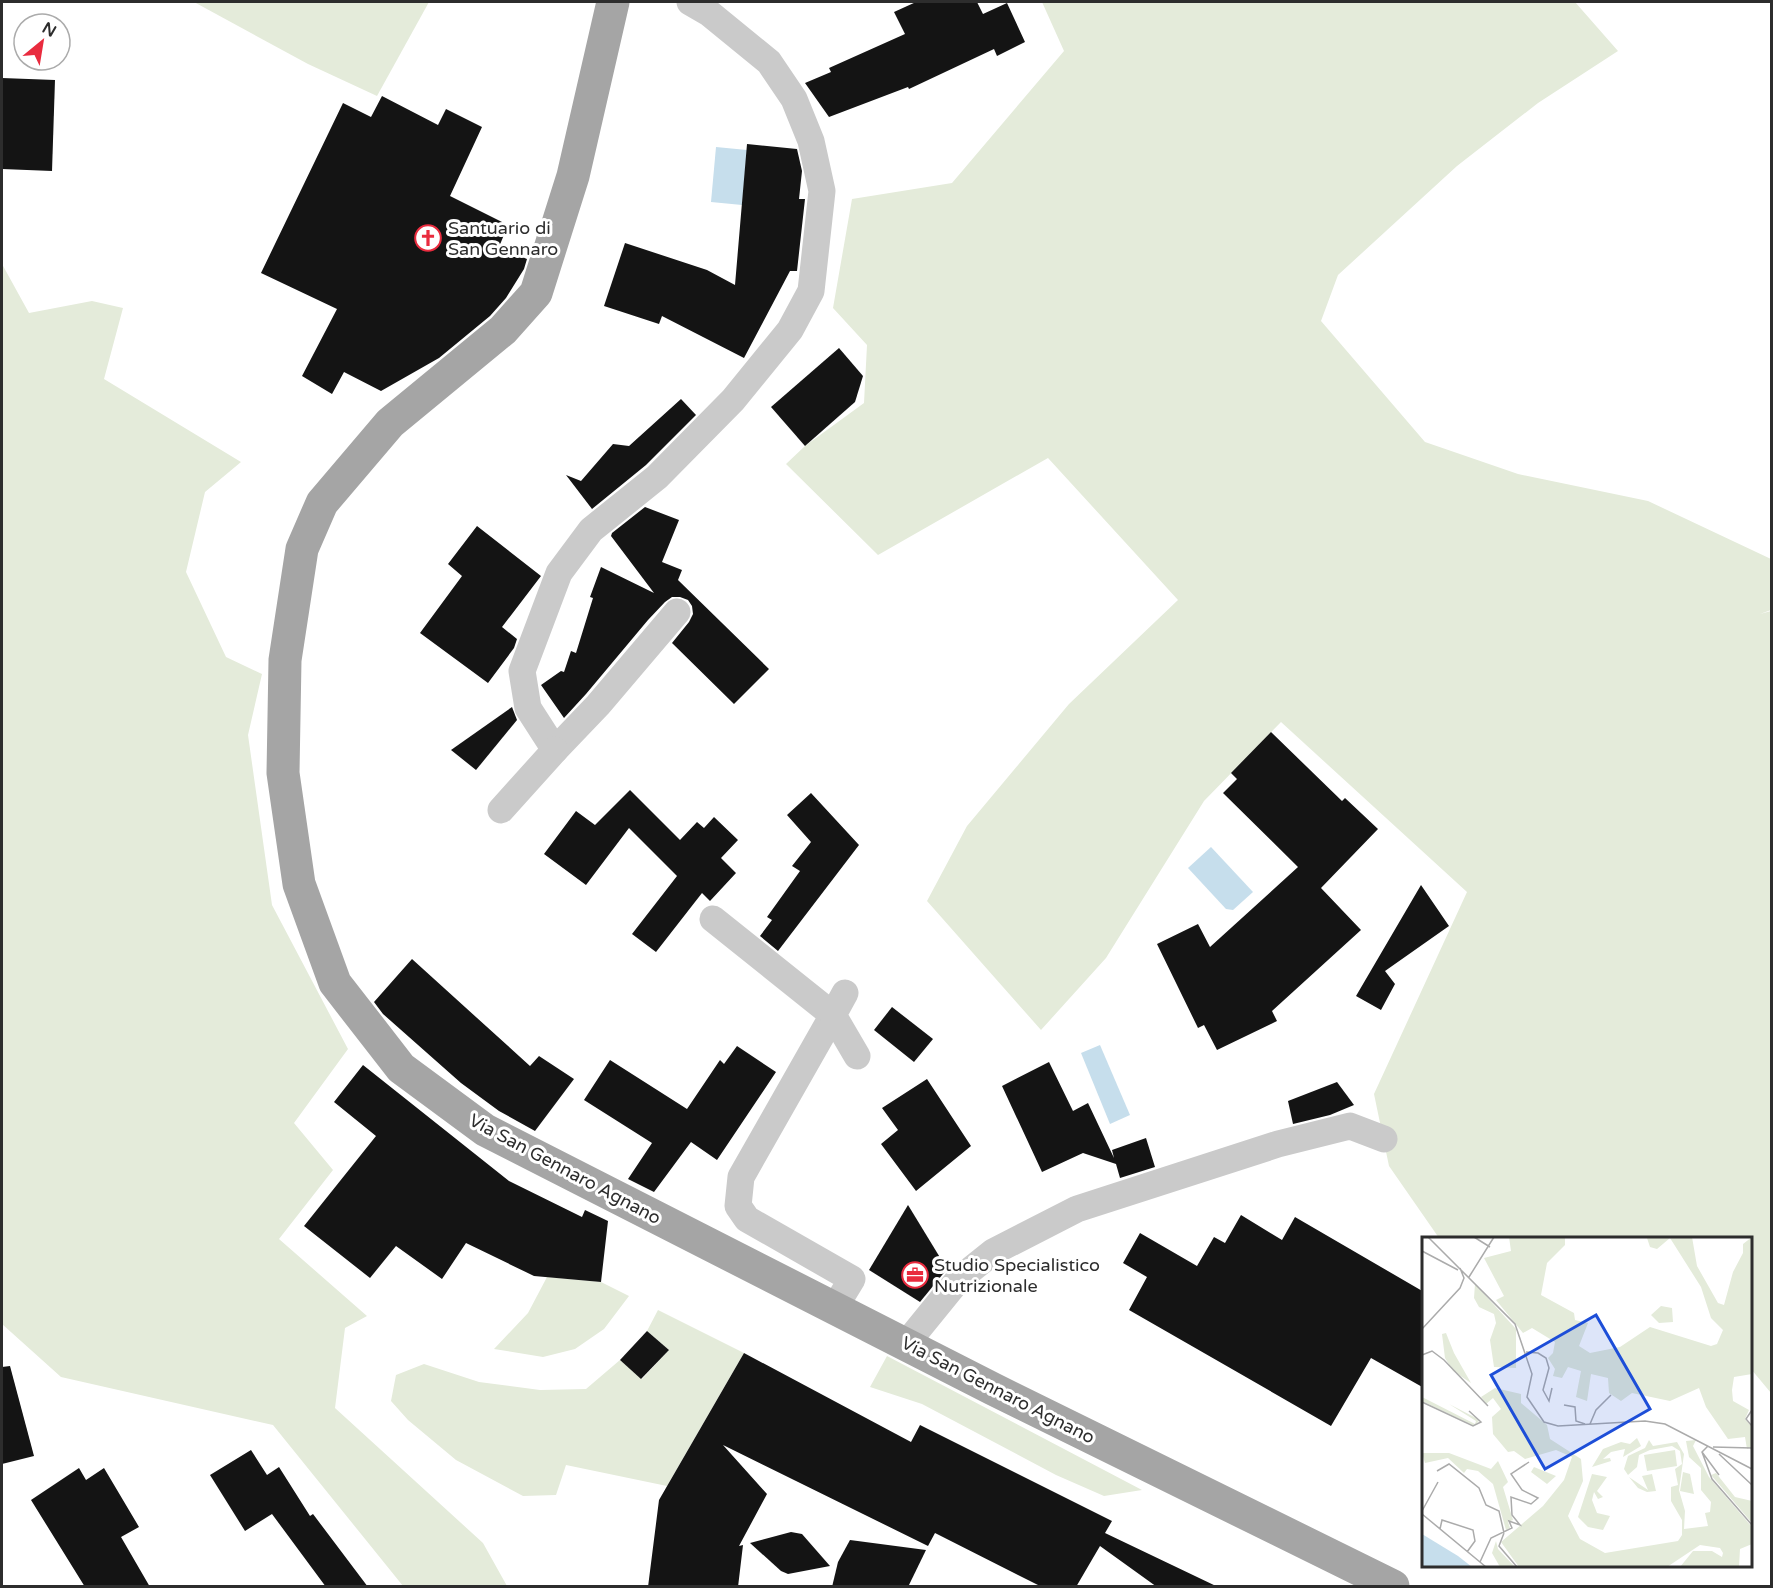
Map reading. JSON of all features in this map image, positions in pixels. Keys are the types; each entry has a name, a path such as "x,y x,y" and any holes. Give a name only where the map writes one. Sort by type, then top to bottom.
{"main road":[{"name":"Via San Gennaro Agnano","path":"613,2 573,176 536,293 503,330 390,423 322,503 302,549 285,660 283,773 299,884 335,983 401,1068 485,1130 1178,1481 1394,1587"}],"street":[{"path":"555,750 528,708 522,671 559,573 591,530 657,477 733,400 790,330 811,291 822,191 811,141 794,99 769,62 709,13 690,2"},
{"path":"501,810 598,705 677,612"},
{"path":"713,919 839,1004 856,1056"},
{"path":"835,1307 852,1279 747,1219 738,1206 741,1177 839,1004"},
{"path":"906,1344 958,1280 993,1252 1077,1209 1278,1144 1350,1126 1384,1139"}],"green space":[{"path":"194,2 429,2 377,96 308,64"},
{"path":"1042,2 1575,2 1618,51 1538,103 1457,166 1338,275 1321,321 1425,442 1518,474 1648,501 1771,559 1771,610 1760,614 1771,611 1771,1393 1752,1370 1752,1237 1438,1237 1389,1166 1374,1094 1467,892 1281,722 1204,801 1106,958 1041,1030 927,901 967,826 1069,704 1178,600 1048,458 878,555 786,464 805,446 864,403 867,345 833,308 852,199 952,183 1064,51"},
{"path":"2,264 29,313 92,301 123,308 104,379 241,462 205,492 186,572 226,657 262,674 248,735 272,905 348,1049 294,1123 333,1170 279,1239 367,1316 345,1328 335,1408 483,1543 507,1586 403,1586 273,1425 61,1377 2,1324"},
{"path":"547,1277 601,1282 629,1296 604,1329 575,1349 543,1357 494,1349 528,1313"},
{"path":"658,1310 744,1353 667,1486 566,1465 556,1495 523,1496 456,1460 408,1420 391,1401 396,1375 424,1364 479,1382 540,1390 586,1389 620,1360 642,1379 669,1350 647,1331"},
{"path":"887,1356 1142,1490 1104,1496 1056,1475 922,1404 870,1387"}],"water":[{"path":"716,147 747,150 742,205 711,202"},
{"path":"1211,847 1253,892 1233,910 1226,909 1188,868"},
{"path":"1100,1045 1130,1115 1110,1124 1081,1053"}],"building":[{"path":"916,2 977,2 983,14 1007,3 1025,42 997,56 994,49 909,89 908,87 829,117 805,83 831,72 829,68 905,34 894,12"},
{"path":"2,78 55,80 52,171 2,169"},
{"name":"Santuario di San Gennaro","path":"382,96 438,125 446,109 482,127 450,196 508,225 499,247 527,259 524,269 506,298 490,316 439,358 381,391 344,372 332,394 302,376 337,309 261,273 343,103 371,117"},
{"path":"747,144 797,149 802,171 799,199 805,199 797,271 790,271 744,358 662,316 659,324 604,306 625,243 707,270 735,285"},
{"path":"839,348 863,376 855,402 805,446 771,407"},
{"path":"681,399 696,415 646,465 592,509 566,475 581,481 613,444 629,446"},
{"path":"645,507 679,520 662,562 682,570 678,580 769,669 734,704 672,643 693,614 688,600 672,597 648,620 564,718 541,685 561,671 564,672 571,651 576,653 593,598 590,597 601,567 654,593 611,536"},
{"path":"477,526 541,576 502,627 517,639 514,648 488,683 420,633 462,576 448,564"},
{"path":"512,707 517,720 476,770 451,750"},
{"path":"1271,732 1342,801 1345,798 1378,829 1321,888 1361,930 1272,1011 1277,1021 1217,1050 1204,1025 1198,1028 1157,944 1198,924 1210,947 1298,867 1223,793 1237,779 1231,773"},
{"path":"630,790 680,840 697,822 704,828 714,817 738,840 721,858 736,873 710,901 702,893 656,952 632,934 677,876 629,828 586,885 544,854 576,811 595,825"},
{"path":"811,793 859,845 778,951 760,936 772,920 767,917 800,871 792,866 811,842 787,815"},
{"path":"1421,885 1449,926 1385,971 1395,984 1381,1010 1356,996"},
{"path":"412,959 530,1066 539,1056 574,1079 535,1131 499,1111 461,1083 383,1014 374,1002"},
{"path":"892,1007 933,1039 914,1062 874,1030"},
{"path":"737,1046 776,1072 717,1160 691,1142 654,1192 628,1179 652,1143 584,1100 610,1060 687,1109 720,1060 724,1064"},
{"path":"1049,1062 1073,1111 1088,1103 1114,1158 1112,1150 1146,1138 1155,1167 1120,1178 1116,1164 1083,1153 1042,1172 1002,1086"},
{"path":"363,1065 509,1181 582,1217 585,1210 608,1221 601,1282 534,1276 466,1243 442,1279 396,1246 370,1278 304,1226 376,1136 334,1102"},
{"path":"927,1079 971,1146 916,1191 881,1144 898,1130 882,1108"},
{"path":"1337,1082 1354,1105 1330,1115 1293,1124 1288,1101"},
{"path":"908,1205 947,1269 920,1302 869,1270"},
{"path":"1241,1215 1282,1240 1295,1217 1422,1291 1422,1387 1371,1358 1331,1426 1129,1310 1147,1277 1123,1263 1140,1233 1197,1266 1214,1237 1225,1243"},
{"path":"647,1331 669,1350 641,1379 620,1360"},
{"path":"744,1353 911,1442 920,1425 1112,1521 1105,1533 1218,1587 1157,1587 1100,1546 1076,1587 1042,1587 935,1533 928,1546 723,1445 767,1494 739,1546 743,1545 738,1587 648,1587 659,1500"},
{"path":"10,1366 34,1456 2,1464 2,1367"},
{"path":"251,1450 267,1475 279,1467 310,1516 313,1514 368,1587 326,1587 272,1514 245,1531 210,1475"},
{"path":"79,1468 86,1480 104,1468 139,1527 121,1537 150,1587 85,1587 31,1500"},
{"path":"791,1532 802,1534 830,1566 788,1574 781,1571 750,1543"},
{"path":"850,1540 926,1550 908,1587 832,1587 838,1562"}],"place":[{"name":"Santuario di San Gennaro","path":"428,238"},
{"name":"Studio Specialistico Nutrizionale","path":"915,1275"}]}
